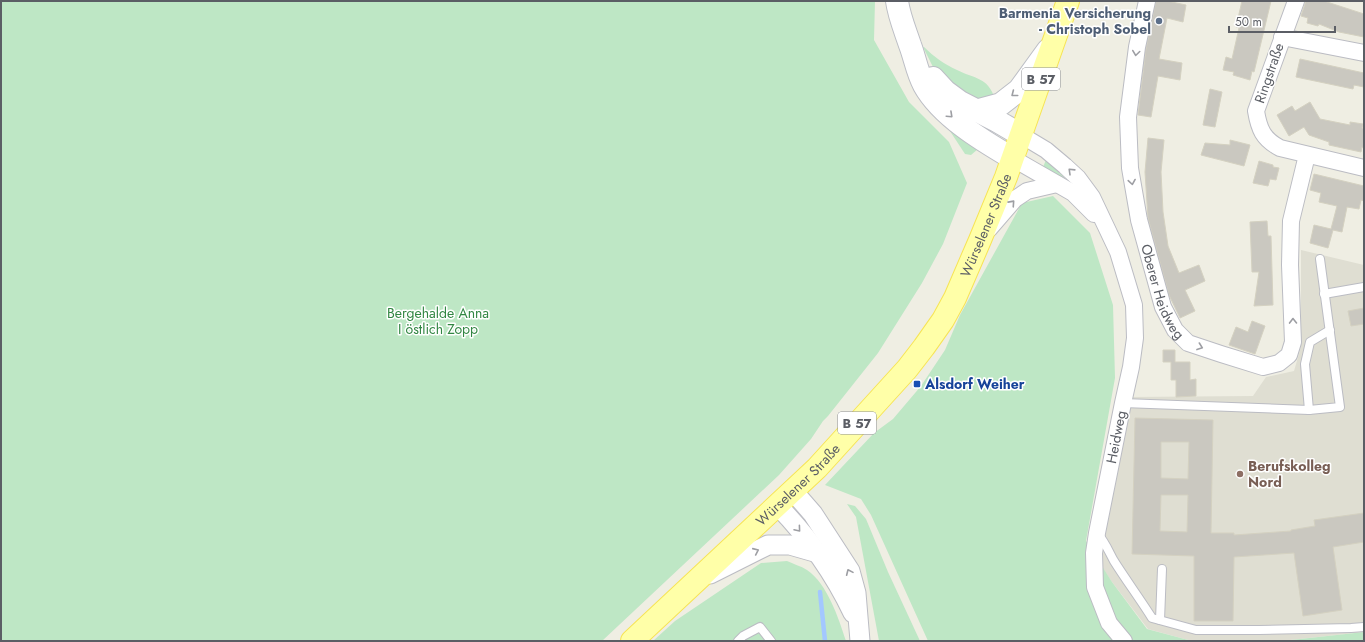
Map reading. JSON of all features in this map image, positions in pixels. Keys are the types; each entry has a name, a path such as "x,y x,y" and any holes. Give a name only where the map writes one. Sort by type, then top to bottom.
{"main road":[{"name":"Würselener Straße","path":"897,1 917,71 925,86 936,101 951,116 986,142 1012,158"},
{"name":"B 57","path":"1021,135 1068,1"},
{"path":"975,111 1001,104 1019,90 1054,41"},
{"name":"Würselener Straße","path":"632,641 786,498 833,451 924,348 943,320 955,298 980,240 1021,135 997,121 975,111 945,91 930,74 910,46"}],"street":[{"name":"Oberer Heidweg","path":"1147,1 1137,47 1128,117 1130,168 1139,220 1163,307 1175,330 1188,343 1263,367 1279,363 1289,355 1294,342 1290,265 1291,221 1307,155"},
{"name":"Ringstraße","path":"1296,1 1256,110 1258,124 1263,135 1270,143 1280,148 1364,168"},
{"path":"1282,37 1364,53"},
{"name":"Heidweg","path":"1021,135 1046,150 1078,178 1092,197 1109,230 1118,252 1134,305 1135,338 1131,367 1094,553 1095,587 1109,622 1124,641"},
{"name":"Heidweg","path":"1012,158 1073,193 1109,230"},
{"path":"980,240 1015,199 1027,191 1057,184"},
{"path":"786,498 818,553 833,574 859,632"},
{"path":"786,498 813,514 850,571 856,593 859,632"},
{"path":"696,581 768,545 790,545 818,553"}],"lane":[{"path":"1123,403 1309,410 1340,407 1320,259"},
{"path":"1324,294 1364,287"},
{"path":"1309,410 1305,364 1310,342 1330,330"},
{"path":"1097,533 1103,539 1120,570 1152,618 1196,630 1364,627"},
{"path":"1160,620 1162,569"},
{"path":"738,641 743,636 760,627 771,641"}],"shaded area":[{"name":"Berufskolleg Nord","path":"1301,250 1364,265 1364,632 1281,641 1192,641 1148,629 1100,564 1106,522 1129,397 1253,396 1266,377 1294,371 1301,347"}],"green space":[{"name":"Bergehalde Anna I östlich Zopp","path":"1,1 875,1 874,40 909,102 949,142 967,183 943,244 922,283 878,353 823,421 811,439 779,475 602,641 1,641"},
{"path":"923,47 948,65 985,83 989,86 995,99 975,101 934,69"},
{"path":"946,125 978,149 971,155 965,154"},
{"path":"1046,160 1065,178 1063,180 1043,167"},
{"path":"1053,196 1090,233 1113,305 1115,378 1086,541 1112,582 1147,629 1192,641 928,641 871,515 861,499 825,485 874,433 893,419 921,386 945,350 960,315 1022,203"},
{"path":"847,504 855,506 866,519 888,572 920,641 879,641 856,517"},
{"path":"787,561 807,570 821,583 840,622 846,641 653,641 675,621 761,563"},
{"path":"1364,632 1364,641 1282,641"}],"building":[{"path":"1156,1 1167,1 1186,5 1183,22 1167,18 1159,59 1182,63 1180,80 1158,76 1151,117 1138,115 1146,49"},
{"path":"1242,1 1271,1 1254,72 1252,71 1250,80 1233,75 1234,72 1223,70 1226,57 1232,59 1239,28 1236,27"},
{"path":"1306,1 1324,1 1364,14 1364,37 1339,32 1319,24 1318,26 1307,23 1308,18 1301,16"},
{"path":"1300,59 1364,73 1364,87 1354,85 1353,89 1296,77"},
{"path":"1210,89 1222,92 1215,127 1203,125"},
{"path":"1310,102 1320,119 1350,125 1350,122 1363,124 1364,148 1362,147 1361,152 1329,145 1329,142 1309,135 1304,127 1289,136 1277,115 1292,106 1295,111"},
{"path":"1148,138 1164,140 1161,172 1163,212 1168,246 1179,273 1199,265 1205,281 1185,290 1195,311 1180,318 1169,295 1148,218 1145,172"},
{"path":"1230,140 1250,145 1244,166 1201,155 1205,143 1230,145"},
{"path":"1259,161 1279,168 1276,180 1270,179 1268,186 1253,183"},
{"path":"1314,174 1364,186 1364,201 1361,200 1359,209 1347,207 1342,232 1333,230 1328,248 1310,243 1314,225 1331,229 1337,206 1319,202 1321,193 1310,190"},
{"path":"1267,221 1268,236 1271,236 1273,305 1254,306 1259,272 1252,272 1250,222"},
{"path":"1364,308 1364,324 1351,326 1348,311"},
{"path":"1252,321 1265,326 1255,354 1229,345 1236,327 1248,332"},
{"path":"1163,350 1175,350 1175,362 1190,362 1190,380 1196,379 1196,396 1176,397 1176,380 1171,380 1171,362 1163,362"},
{"path":"1135,418 1213,420 1211,533 1234,533 1234,535 1291,531 1315,526 1314,520 1364,513 1364,542 1333,547 1342,610 1303,616 1294,553 1234,557 1233,621 1194,621 1194,556 1132,554","holes":["1161,442 1189,442 1188,479 1161,478","1161,495 1188,495 1187,532 1160,531"]}],"waterway":[{"path":"820,592 825,641"}],"place":[{"name":"Barmenia Versicherung - Christoph Sobel","path":"1159,21"},
{"name":"Alsdorf Weiher","path":"917,384"},
{"name":"Berufskolleg Nord","path":"1240,474"}]}
